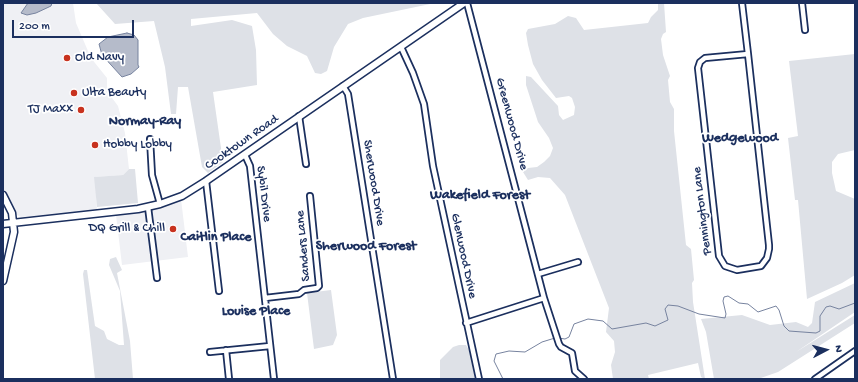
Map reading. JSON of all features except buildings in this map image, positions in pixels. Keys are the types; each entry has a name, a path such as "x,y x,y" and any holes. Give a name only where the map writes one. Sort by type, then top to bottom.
{"street":[{"name":"Cooktown Road","path":"3,224 148,207 160,204 184,194 245,155 299,116 466,3"},
{"name":"Greenwood Drive","path":"466,3 544,298 559,344 561,347 572,353 578,376 584,379"},
{"path":"742,3 748,54"},
{"path":"802,3 805,30"},
{"name":"Glenwood Drive","path":"401,47 416,80 424,104 433,166 479,379"},
{"name":"Pennington Lane","path":"748,54 769,255 758,267 734,270 725,266 719,256 698,65 705,58 748,54"},
{"name":"Sherwood Drive","path":"343,86 348,94 393,379"},
{"path":"299,116 306,164"},
{"path":"150,139 152,175 160,204"},
{"name":"Sybil Drive","path":"245,155 249,164 274,379"},
{"path":"206,181 219,291"},
{"path":"3,195 12,213 14,239 3,281"},
{"name":"Sanders Lane","path":"265,298 299,294 304,290 317,288 319,286 310,196"},
{"path":"148,207 157,278"},
{"path":"538,274 578,262"},
{"path":"466,323 544,298"},
{"path":"210,352 270,346"},
{"path":"226,350 229,379"},
{"path":"814,379 855,351"}],"shaded area":[{"path":"3,3 73,3 76,23 91,58 107,78 107,91 118,106 125,133 129,169 123,175 95,177 97,210 21,217 15,214 3,191"},
{"path":"96,3 435,3 363,18 348,24 334,47 327,71 321,74 315,73 307,56 287,46 273,34 257,13 191,19 191,26 232,20 252,26 256,50 257,85 213,92 223,162 208,173 202,167 188,87 178,87 176,114 171,114 165,67 154,21 115,24"},
{"path":"658,3 664,3 666,32 663,34 661,39 663,55 670,76 668,80 670,102 674,109 674,131 686,245 691,249 694,280 692,283 693,302 705,379 701,377 698,363 648,375 649,379 613,379 611,365 615,352 614,341 606,332 609,308 565,195 550,178 538,177 528,180 523,172 528,168 537,167 544,162 550,156 553,148 549,138 538,122 526,85 526,76 531,77 558,106 559,115 563,120 574,115 575,107 572,98 569,96 556,98 542,80 533,64 526,33 528,29 555,24 568,16 576,18 584,30 648,23 651,17 658,10"},
{"path":"855,54 855,150 838,154 832,162 832,173 836,191 855,199 855,275 842,283 807,299 798,200 795,200 788,138 798,136 789,61"},
{"path":"129,169 135,169 138,203 97,207 94,177 123,175"},
{"path":"181,199 188,257 122,265 116,215 157,209"},
{"path":"116,257 122,270 117,273 130,341 133,379 95,379 83,274 84,270 87,270 95,326 104,331 107,339 119,345 124,345 120,291 109,265 110,259"},
{"path":"855,283 855,312 796,352 855,315 855,323 778,372 758,379 714,379 706,332 701,319 742,315 770,325 796,322 808,327 812,323 815,302"},
{"path":"331,290 337,335 333,345 314,349 307,293"},
{"path":"466,345 469,350 475,379 440,379 440,360 453,347"}],"water":[{"path":"28,3 52,3 51,6 36,13 27,15 21,13"},
{"path":"127,33 134,35 138,40 139,67 131,74 122,77 102,55 99,44 108,37"}],"waterway":[{"path":"558,338 565,339 569,337 574,324 588,319 603,321 612,329 646,323 655,326 668,320 665,309 668,305 678,306 699,314 725,318 726,314 723,301 724,297 728,296 739,303 748,304 758,312 776,306 779,310 784,326 789,331 816,333 820,331 820,316 826,307 830,306 839,309 855,303"},
{"path":"503,379 494,361 496,354 509,351 525,352 542,342 555,338"}],"place":[{"name":"Old Navy","path":"67,58"},
{"name":"Ulta Beauty","path":"74,93"},
{"name":"TJ Maxx","path":"81,110"},
{"name":"Hobby Lobby","path":"95,145"},
{"name":"DQ Grill & Chill","path":"173,229"}],"district":[{"name":"Normay-Ray","path":"145,122"},
{"name":"Wedgewood","path":"740,139"},
{"name":"Wakefield Forest","path":"480,196"},
{"name":"Caitlin Place","path":"216,238"},
{"name":"Sherwood Forest","path":"366,247"},
{"name":"Louise Place","path":"256,312"}]}
